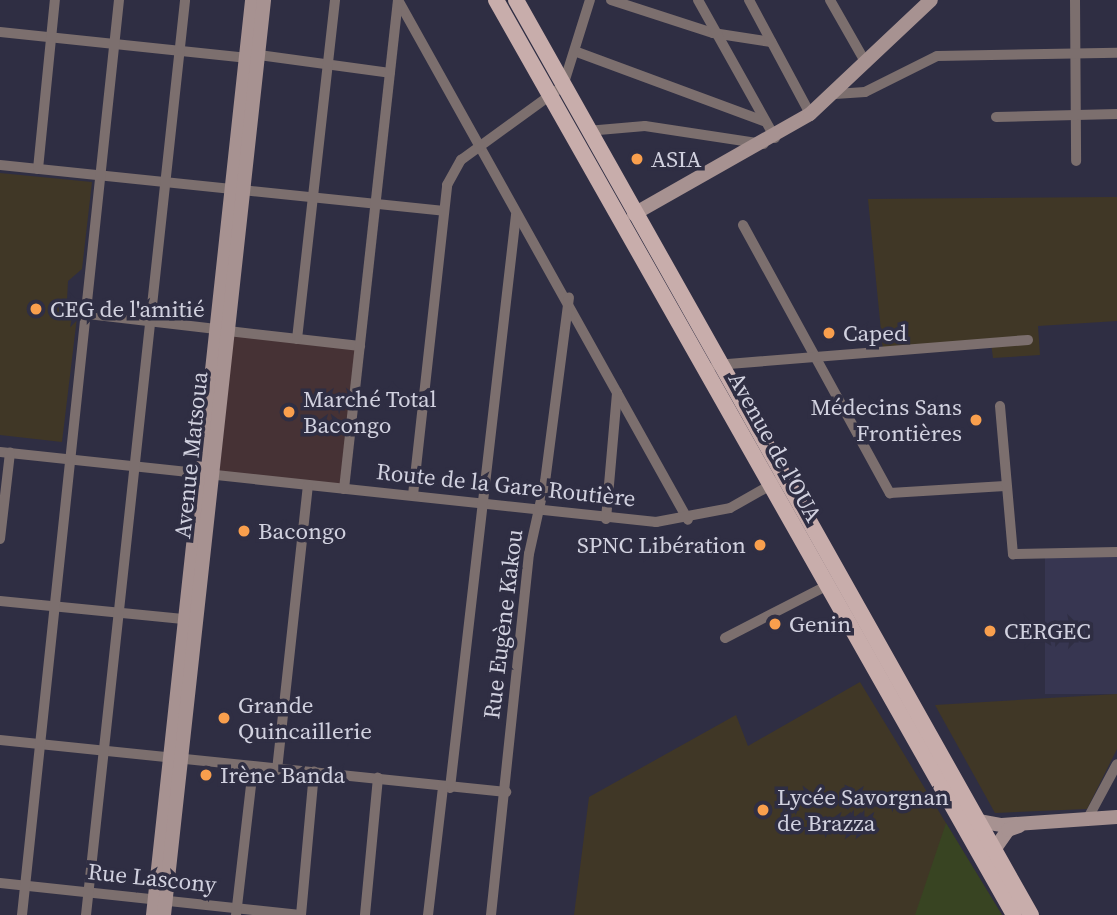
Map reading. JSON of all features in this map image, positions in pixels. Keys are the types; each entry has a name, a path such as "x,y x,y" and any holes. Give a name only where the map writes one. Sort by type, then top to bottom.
{"main road":[{"name":"Avenue de l'OUA","path":"496,0 550,100 703,366 778,481 970,821 1014,915"},
{"name":"Avenue de l'OUA","path":"516,0 720,365 827,586 970,821"},
{"name":"Avenue de l'OUA","path":"989,857 1031,915"}],"street":[{"path":"38,169 55,0"},
{"path":"22,915 53,606 88,314 119,0"},
{"path":"86,915 185,0"},
{"name":"Avenue Matsoua","path":"252,0 252,57"},
{"name":"Avenue Matsoua","path":"159,908 252,57 264,0"},
{"path":"297,339 335,0"},
{"path":"344,489 398,0 516,215 569,298 617,392 688,520"},
{"path":"413,495 442,211 452,171 480,146 550,100 563,86 577,52 590,0"},
{"path":"611,0 713,33 771,42"},
{"path":"698,0 713,33 764,121 770,141"},
{"path":"749,0 810,114"},
{"path":"830,0 866,63"},
{"path":"634,214 770,141 810,114 835,94 931,0"},
{"path":"1075,0 1076,161"},
{"path":"0,32 327,64 390,73"},
{"path":"577,52 764,121"},
{"path":"835,94 865,92 937,56 1117,53"},
{"path":"996,117 1117,114"},
{"path":"587,131 645,126 770,141"},
{"path":"0,165 442,211"},
{"path":"428,915 447,788 516,215"},
{"path":"743,225 892,494 1005,486"},
{"name":"Rue Eugène Kakou","path":"491,915 529,554 541,510 569,298"},
{"path":"88,314 360,346"},
{"path":"703,366 1028,340"},
{"path":"606,519 617,392"},
{"path":"1000,406 1013,554 1117,552"},
{"path":"0,539 5,452"},
{"name":"Route de la Gare Routière","path":"5,452 207,476 413,495 606,519 688,520 730,508 778,481"},
{"name":"Avenue Matsoua","path":"174,760 183,620 207,476"},
{"path":"277,770 308,486"},
{"path":"725,638 827,586"},
{"path":"0,601 183,620"},
{"path":"0,740 174,760 506,792"},
{"path":"1088,818 1117,764"},
{"path":"237,911 253,767"},
{"path":"300,915 314,772"},
{"path":"365,915 378,778"},
{"path":"970,821 1027,823 1117,817"},
{"path":"989,857 1008,830 1027,823"},
{"name":"Rue Lascony","path":"0,883 89,894 159,908 300,915"}],"shaded area":[{"name":"CEG de l'amitié","path":"0,173 92,182 82,269 68,281 67,300 77,317 62,442 0,435"},
{"path":"1117,197 1117,321 1038,326 1040,355 993,358 991,343 883,351 868,199"},
{"name":"Marché Total Bacongo","path":"234,332 360,345 345,490 219,477"},
{"path":"1045,554 1117,554 1117,694 1045,694"},
{"name":"Lycée Savorgnan de Brazza","path":"860,682 1002,915 574,915 589,797 736,715 748,746"},
{"path":"1117,694 1117,749 1087,809 995,813 935,705"}],"green space":[{"path":"946,823 1002,915 915,915"}],"place":[{"name":"ASIA","path":"637,159"},
{"name":"CEG de l'amitié","path":"36,309"},
{"name":"Caped","path":"829,333"},
{"name":"Marché Total Bacongo","path":"289,412"},
{"name":"Médecins Sans Frontières","path":"976,420"},
{"name":"Bacongo","path":"244,531"},
{"name":"SPNC Libération","path":"760,545"},
{"name":"Genin","path":"775,624"},
{"name":"CERGEC","path":"990,631"},
{"name":"Grande Quincaillerie","path":"224,718"},
{"name":"Irène Banda","path":"206,775"},
{"name":"Lycée Savorgnan de Brazza","path":"763,810"}]}
